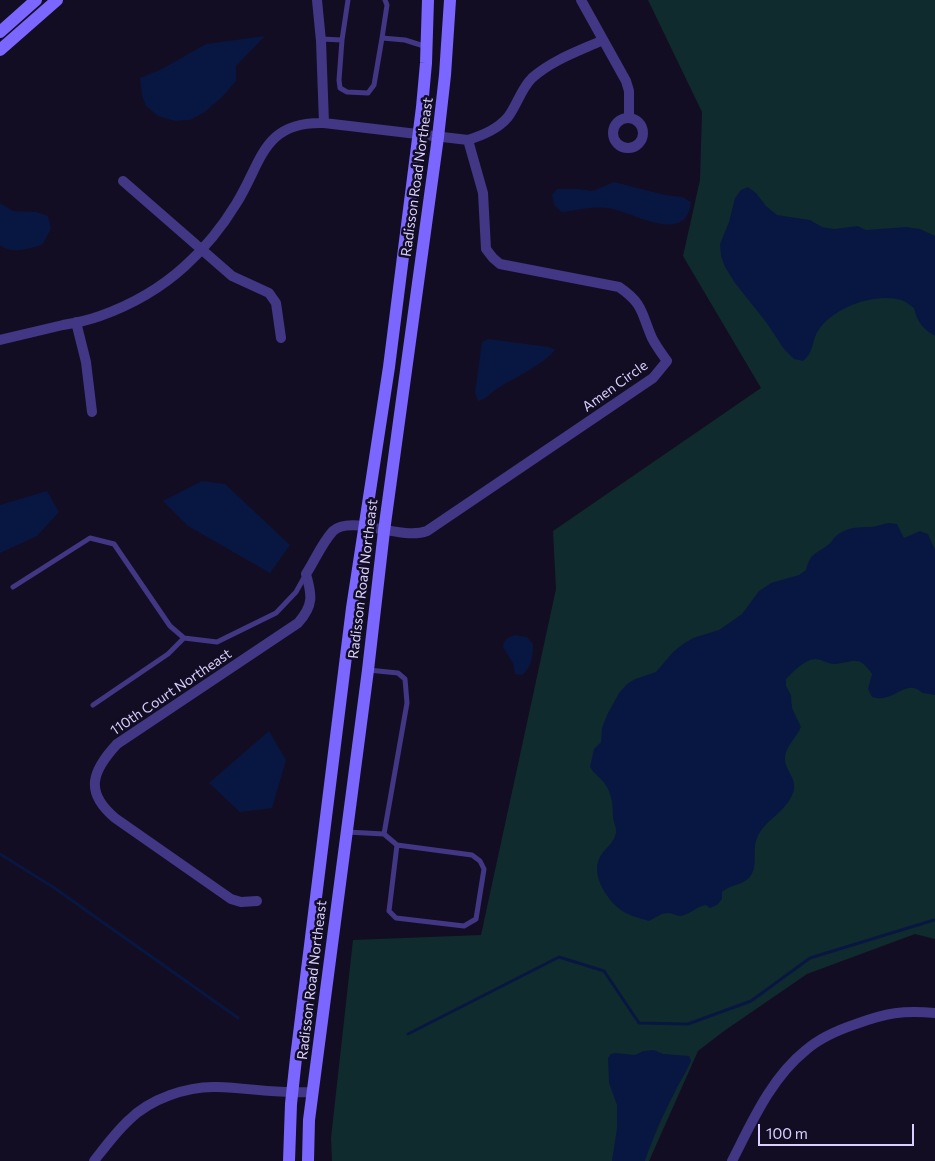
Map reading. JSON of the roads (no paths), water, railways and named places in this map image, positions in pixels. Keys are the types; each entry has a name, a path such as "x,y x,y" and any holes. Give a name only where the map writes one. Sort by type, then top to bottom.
{"main road":[{"path":"0,32 36,0"},
{"path":"0,50 57,0"},
{"name":"Radisson Road Northeast","path":"289,1161 292,1093 352,608 389,367 418,134 426,47 428,0"},
{"name":"Radisson Road Northeast","path":"308,1161 309,1120 368,670 384,531 438,137 445,75 450,0"}],"street":[{"path":"317,0 321,38 324,124"},
{"path":"581,0 626,81 629,91 629,118"},
{"path":"0,340 100,316 143,296 164,283 202,250 236,205 258,159 268,143 292,127 306,123 324,124 468,140 488,132 508,117 530,80 541,70 603,40"},
{"name":"Amen Circle","path":"384,531 420,534 437,525 653,378 667,362 653,339 641,308 632,296 619,287 500,264 492,258 486,249 482,193 468,140"},
{"path":"123,181 232,276 269,293 276,303 281,338"},
{"path":"76,322 86,362 92,412"},
{"path":"306,574 325,542 340,527 346,525 384,531"},
{"name":"110th Court Northeast","path":"258,901 241,902 231,899 115,818 103,808 98,797 95,784 96,772 103,758 116,744 298,623 310,606 312,593 306,574"},
{"path":"732,1161 762,1104 783,1074 805,1050 830,1034 882,1015 913,1011 935,1013"},
{"path":"94,1161 130,1118 159,1099 181,1091 215,1087 292,1093 313,1092"}],"lane":[{"path":"348,0 338,80 340,88 347,92 368,93 374,85 382,38 385,0"},
{"path":"321,38 342,40"},
{"path":"382,38 405,40 426,47"},
{"path":"13,587 90,538 114,544 170,626 184,638 217,642 276,613 296,592 306,574"},
{"path":"93,705 168,654 184,638"},
{"path":"368,670 398,673 405,679 407,703 384,834"},
{"path":"346,832 384,834 397,845 472,855 480,861 484,869 476,919 464,926 396,918 392,915 389,911 397,845"}],"water":[{"path":"265,36 236,66 236,81 205,112 190,120 175,121 158,116 146,106 142,95 140,78 160,70 206,44"},
{"path":"614,182 665,195 682,197 691,202 687,215 679,222 669,224 657,223 608,208 562,212 554,205 552,195 557,189 593,191"},
{"path":"748,187 777,215 810,220 822,227 834,229 858,226 866,230 906,227 920,229 935,236 935,336 921,325 914,308 908,303 891,298 879,298 855,304 833,315 818,331 807,357 803,361 794,359 784,349 766,322 735,283 725,267 721,256 720,244 729,222 735,198 741,190"},
{"path":"0,203 13,211 36,212 48,216 51,229 42,245 10,250 0,245"},
{"path":"488,339 549,347 555,350 535,366 478,401 475,393 482,342"},
{"path":"202,481 225,484 290,545 270,573 188,526 163,501"},
{"path":"47,491 59,512 37,536 0,553 0,505"},
{"path":"889,523 897,524 904,538 920,531 928,534 935,550 935,695 909,688 884,698 872,697 868,689 872,674 859,661 834,664 815,659 803,664 786,679 786,686 791,695 792,708 801,727 787,749 785,757 794,789 784,808 759,834 755,846 754,868 749,878 722,892 722,899 717,905 710,908 706,905 682,916 665,913 649,921 621,910 608,897 598,878 597,865 599,859 615,837 616,830 611,796 603,782 590,767 594,749 601,742 602,728 607,715 619,693 627,684 635,679 656,672 673,652 683,644 693,638 719,630 742,614 759,591 771,583 799,575 806,570 812,556 840,533 852,528 872,527"},
{"path":"514,635 527,637 533,644 531,661 522,675 515,674 513,663 503,647 506,640"},
{"path":"269,731 286,760 272,808 240,812 209,783"},
{"path":"654,1050 663,1054 689,1056 691,1061 662,1118 645,1161 612,1161 617,1128 617,1105 609,1083 608,1058 611,1054 615,1053 635,1055 643,1051"}],"waterway":[{"path":"0,854 56,889 238,1018"},
{"path":"408,1034 559,957 604,971 639,1023 688,1024 751,1001 810,958 934,920"}]}
